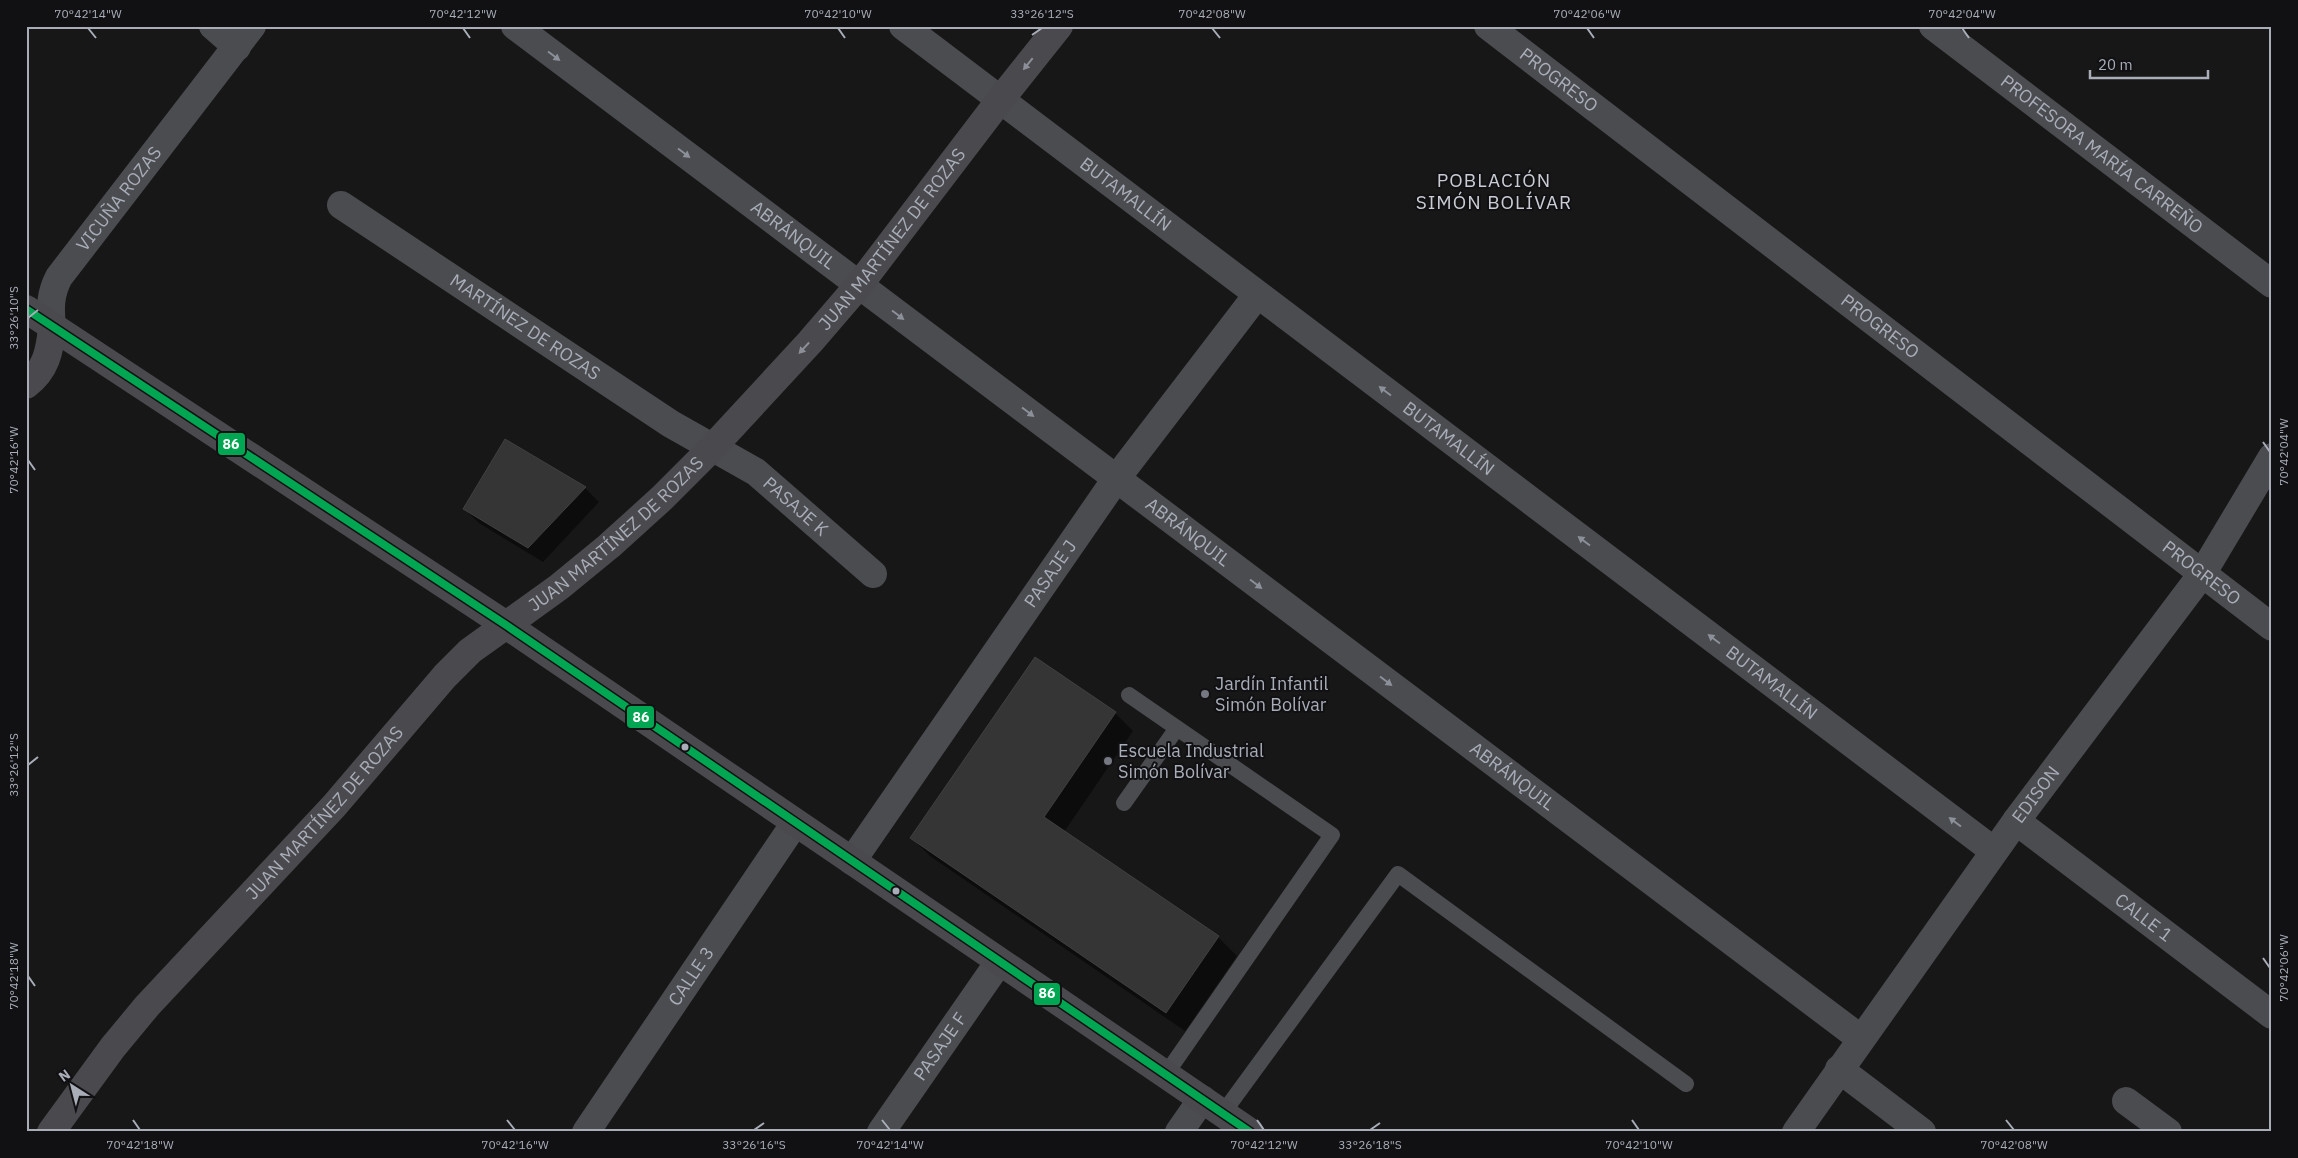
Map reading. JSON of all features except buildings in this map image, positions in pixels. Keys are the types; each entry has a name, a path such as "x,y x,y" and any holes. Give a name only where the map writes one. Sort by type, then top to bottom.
{"street":[{"path":"213,26 245,36"},
{"name":"ABRÁNQUIL","path":"516,26 1860,1038"},
{"name":"BUTAMALLÍN","path":"902,26 1994,851"},
{"name":"JUAN MARTÍNEZ DE ROZAS","path":"51,1132 113,1047 187,961 334,806 445,676 470,651 559,587 609,546 712,448 860,285 1000,100 1059,26"},
{"name":"PROGRESO","path":"1488,26 2272,627"},
{"name":"PROFESORA MARÍA CARREÑO","path":"1932,26 2272,284"},
{"name":"VICUÑA ROZAS","path":"26,385 36,377 48,359 52,327 51,302 53,289 59,277 245,36"},
{"name":"MARTÍNEZ DE ROZAS","path":"341,205 671,424 712,448"},
{"name":"PASAJE J","path":"852,861 1116,479 1257,294"},
{"path":"26,309 506,626 1250,1132"},
{"name":"PASAJE K","path":"712,448 756,472 873,574"},
{"name":"EDISON","path":"1796,1132 1860,1038 1994,851 2202,574 2272,457"},
{"name":"CALLE 1","path":"2016,821 2272,1015"},
{"name":"CALLE 3","path":"586,1132 795,823"},
{"name":"PASAJE F","path":"881,1132 999,962"},
{"path":"1839,1069 1922,1132"},
{"path":"2126,1101 2168,1132"},
{"path":"1179,1132 1212,1106"}],"lane":[{"path":"1129,695 1332,835 1166,1074"},
{"path":"1124,803 1178,728"},
{"path":"1212,1106 1398,874 1686,1084"}],"transit line":[{"name":"86","path":"26,309 506,625 1250,1132"}],"place":[{"name":"Jardín Infantil Simón Bolívar","path":"1205,694"},
{"name":"Escuela Industrial Simón Bolívar","path":"1108,761"}],"district":[{"name":"POBLACIÓN SIMÓN BOLÍVAR","path":"1494,191"}]}
